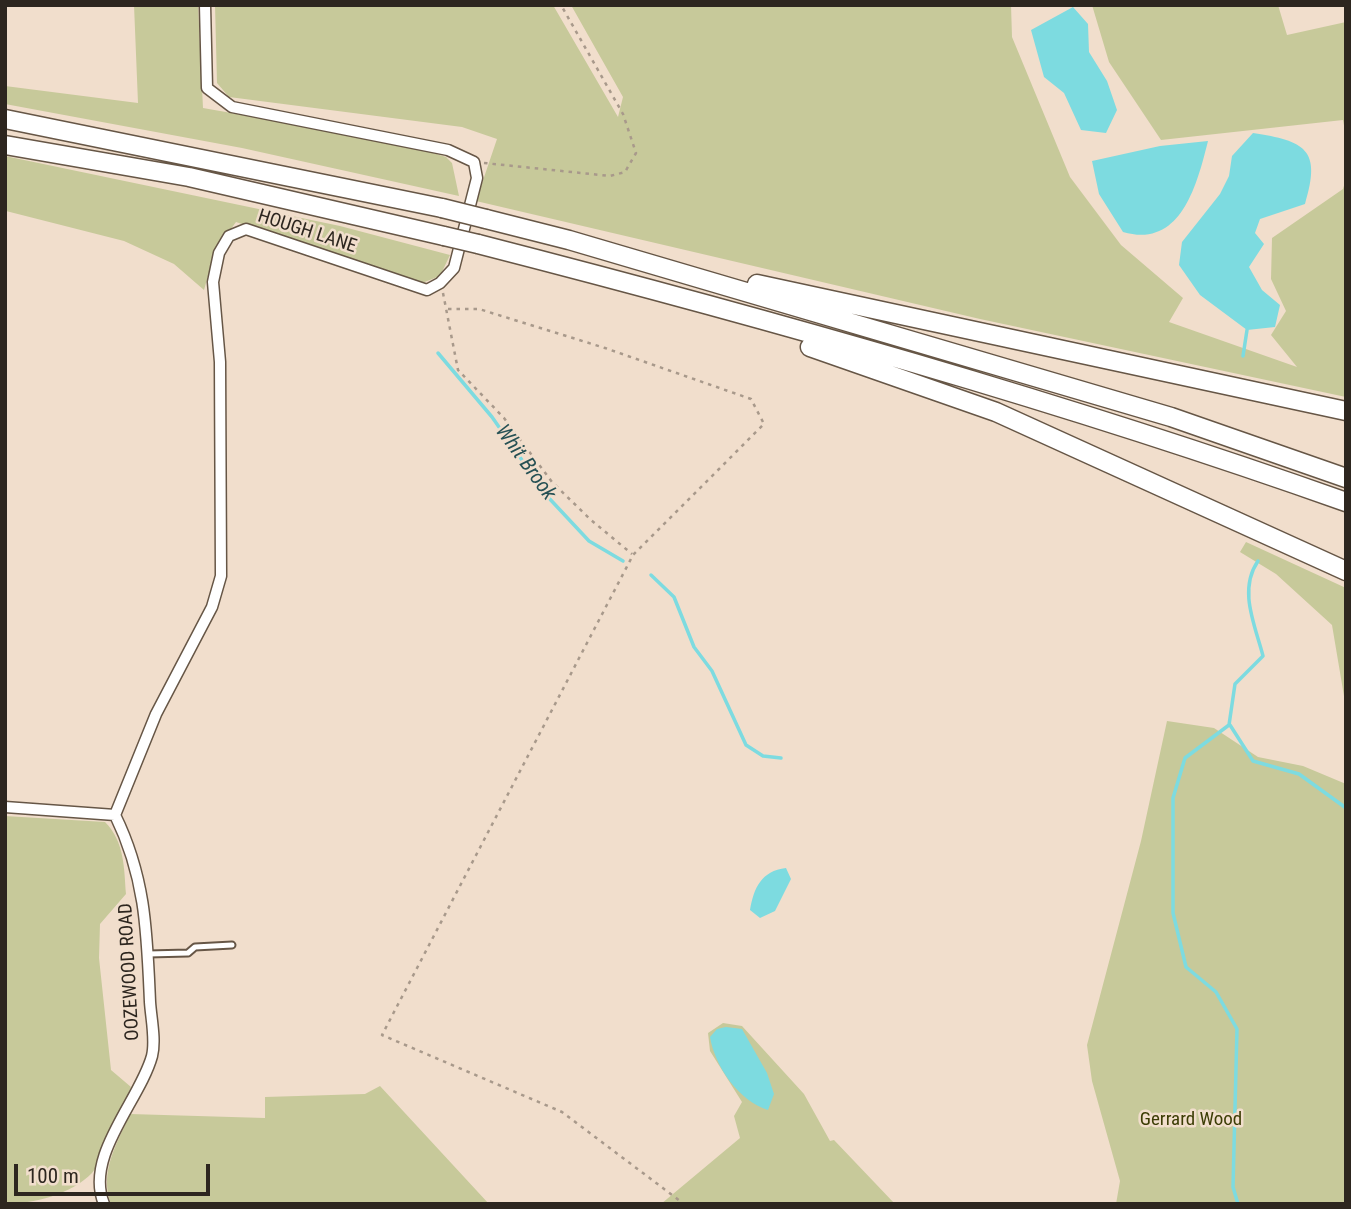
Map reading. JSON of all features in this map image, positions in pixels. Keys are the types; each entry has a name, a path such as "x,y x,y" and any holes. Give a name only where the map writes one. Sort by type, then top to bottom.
{"highway":[{"path":"5,119 442,208 907,318 1346,411"},
{"path":"5,145 189,177 478,244 615,279 1167,439 1346,502"},
{"path":"569,240 1171,417 1346,478"},
{"path":"615,279 996,412 1346,571"}],"street":[{"path":"205,5 207,88 232,107 448,150 474,162 477,178 454,268 440,283"},
{"name":"HOUGH LANE","path":"116,815 127,780 156,714 212,607 221,576 220,362 213,282 219,253 229,236 246,229 427,290 440,283"},
{"path":"5,807 116,815"},
{"name":"OOZEWOOD ROAD","path":"104,1204 97,1179 124,1110 152,1054 144,895 129,843 116,815"}],"lane":[{"path":"148,954 188,953 195,947 232,946"}],"path":[{"path":"474,162 610,176 625,172 636,153 623,114 561,5"},
{"path":"440,283 458,370 504,418 552,482 591,520 633,555"},
{"path":"447,309 479,309 605,348 751,399 764,425 633,555 382,1035 562,1112 684,1204"}],"green space":[{"path":"134,5 198,5 203,108 402,143 446,157 452,163 459,196 242,148 5,104 5,86 138,103"},
{"path":"215,5 553,5 618,117 623,97 571,5 1011,5 1012,37 1070,177 1121,245 1183,298 1169,322 1297,367 1271,335 1286,311 1271,279 1272,238 1343,189 1346,179 1346,397 980,319 476,201 497,139 462,127 229,97 217,83"},
{"path":"1092,5 1278,5 1287,35 1346,22 1346,137 1343,120 1161,140 1109,62"},
{"path":"5,156 340,226 450,255 440,276 422,283 236,222 215,251 204,290 174,264 124,241 6,211"},
{"path":"1246,542 1346,588 1346,708 1332,625 1276,574 1240,552"},
{"name":"Gerrard Wood","path":"1167,721 1214,728 1258,757 1303,766 1346,784 1346,1204 1116,1204 1120,1181 1092,1081 1087,1045 1141,841"},
{"path":"5,816 105,822 116,838 124,866 126,894 100,924 99,958 111,1070 131,1087 92,1173 74,1187 52,1196 5,1204"},
{"path":"723,1023 742,1026 804,1094 830,1141 834,1140 895,1204 661,1204 740,1138 734,1116 742,1102 710,1051 708,1033"},
{"path":"380,1086 489,1204 111,1204 108,1169 130,1114 265,1118 265,1097 365,1094"}],"water":[{"path":"1073,7 1088,24 1089,52 1107,81 1117,110 1106,133 1081,130 1064,93 1044,77 1031,30"},
{"path":"1253,133 1297,144 1310,159 1311,171 1305,204 1260,219 1255,233 1264,244 1249,267 1262,290 1280,305 1275,327 1247,330 1200,295 1179,265 1182,242 1220,194 1229,176 1232,156"},
{"path":"1208,141 1192,194 1172,222 1159,231 1143,235 1123,232 1099,194 1092,161 1160,146"},
{"path":"786,868 791,879 775,911 760,918 750,910 760,882 770,873"},
{"path":"717,1029 742,1029 767,1073 774,1094 768,1110 757,1106 738,1091 717,1060 710,1037"}],"waterway":[{"path":"1243,356 1247,330"},
{"name":"Whit Brook","path":"438,353 492,417 547,496 589,541 623,561"},
{"path":"1238,1204 1233,1187 1237,1029 1216,992 1186,967 1173,913 1173,798 1185,758 1229,725 1235,684 1263,656 1249,596 1252,572 1258,561"},
{"name":"Whit Brook","path":"651,575 674,597 694,647 712,671 746,745 763,756 781,758"},
{"path":"1230,725 1253,761 1299,774 1346,808"}]}
